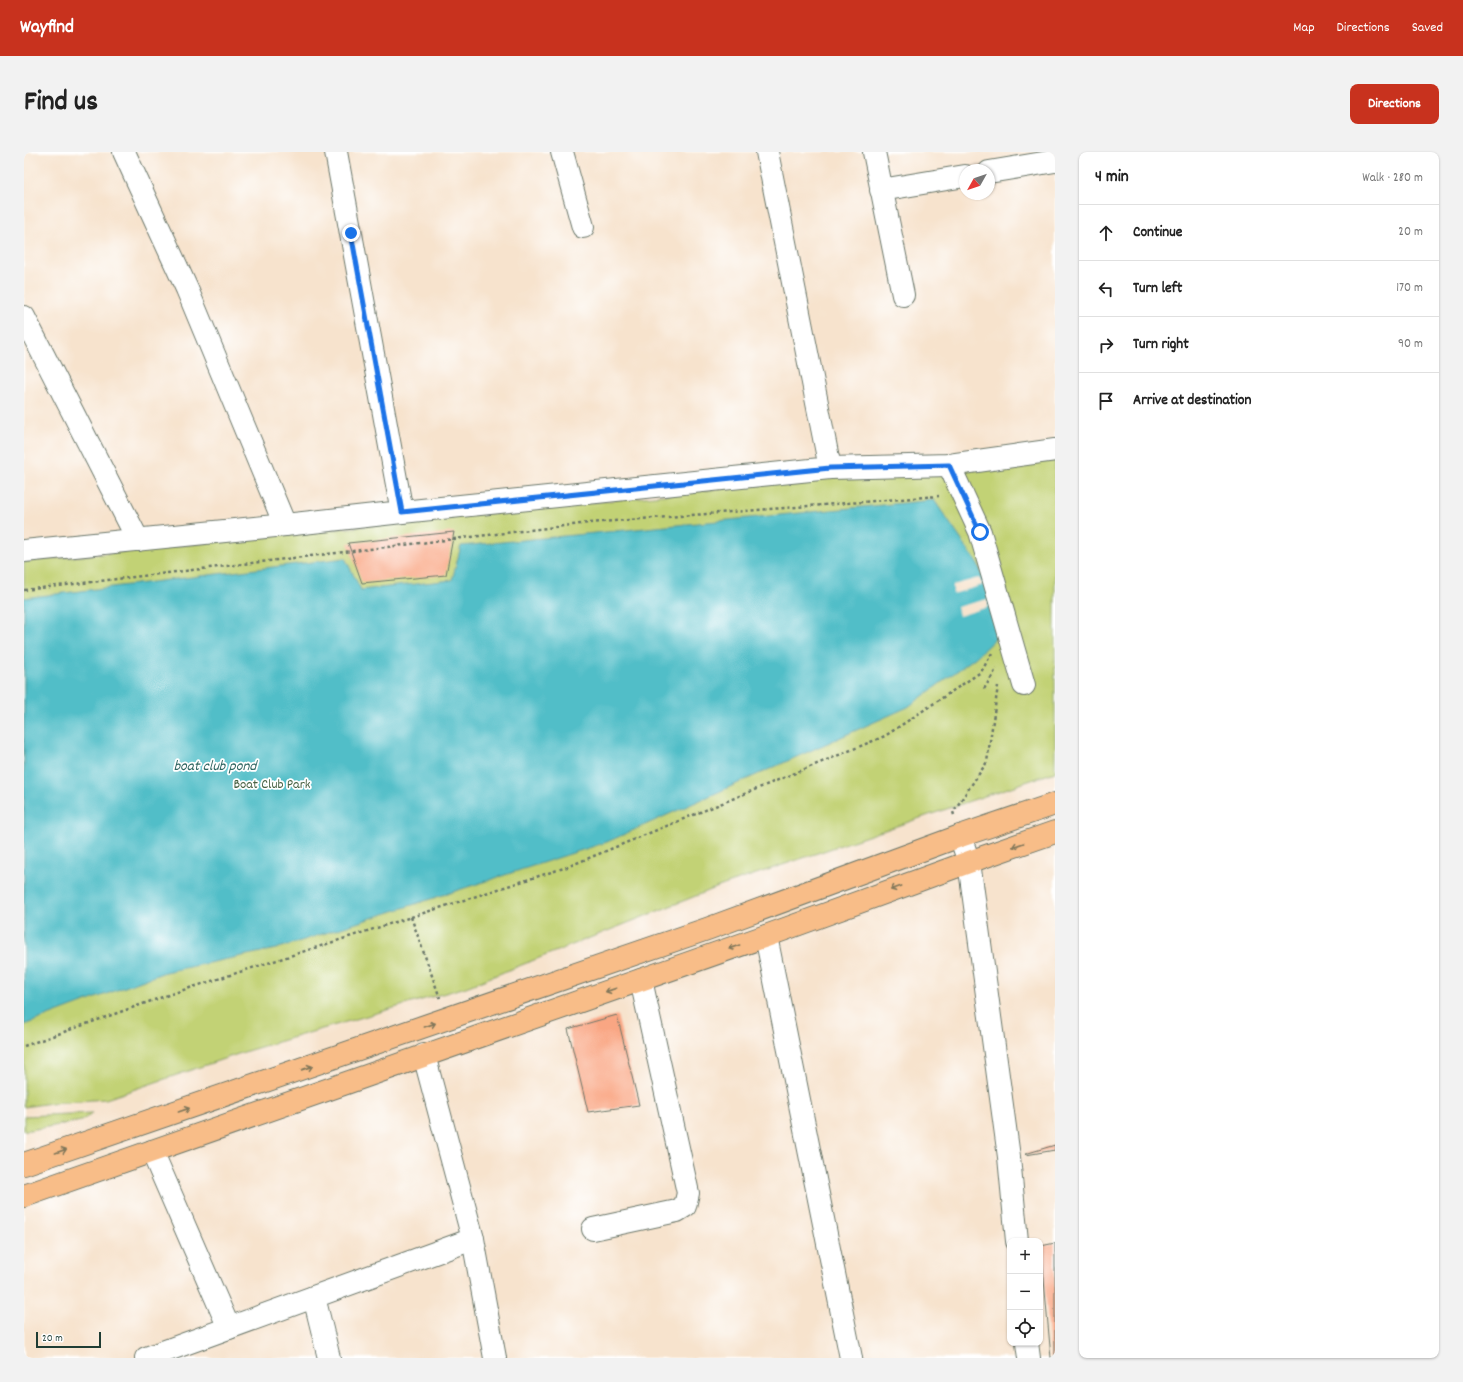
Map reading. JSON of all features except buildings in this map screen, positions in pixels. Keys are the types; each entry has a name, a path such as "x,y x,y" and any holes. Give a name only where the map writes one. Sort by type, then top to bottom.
{"highway":[{"path":"24,1164 707,929 960,836 1055,804"},
{"path":"24,1196 766,936 1055,832"}],"street":[{"path":"124,152 187,288 285,525"},
{"path":"336,152 402,512"},
{"path":"562,152 583,227"},
{"path":"767,152 830,468"},
{"path":"874,152 903,295"},
{"path":"995,171 1055,161"},
{"path":"882,190 959,177"},
{"path":"24,317 138,540"},
{"path":"24,551 830,468 949,465 1055,450"},
{"path":"949,465 980,532 1024,685"},
{"path":"960,836 969,862 1009,1157 1017,1238"},
{"path":"766,936 851,1358"},
{"path":"593,1229 676,1212 685,1206 688,1193 641,980"},
{"path":"424,1055 473,1239 495,1358"},
{"path":"152,1151 229,1328"},
{"path":"146,1358 473,1239"},
{"path":"314,1297 329,1358"},
{"path":"1027,1346 1028,1358"}],"path":[{"path":"24,590 589,523 940,496 944,502"},
{"path":"24,1046 171,994 567,867 885,736 981,672 993,651"},
{"path":"960,836 953,812 987,762 998,686"},
{"path":"411,917 441,1003"}],"green space":[{"name":"boat club pond","path":"1055,461 1055,772 721,886 466,987 250,1050 106,1099 51,1103 24,1107 24,562 949,465"},
{"path":"92,1113 82,1121 24,1131 24,1116"}],"water":[{"name":"boat club pond","path":"934,500 978,564 1003,631 976,657 908,707 607,842 276,949 165,972 24,1025 24,598 345,558 361,590 452,580 461,546"}],"pier":[{"path":"979,578 983,585 953,594 953,585"},
{"path":"988,599 988,607 959,616 957,607"}],"route":[{"path":"351,233 402,512 830,468 949,465 980,532"}],"park label":[{"name":"Boat Club Park","path":"272,785"}]}
